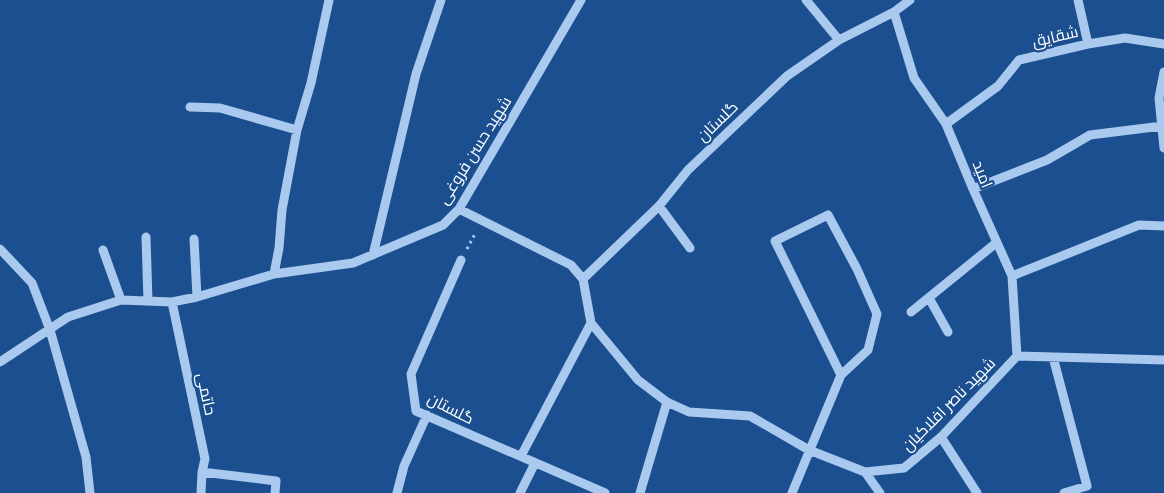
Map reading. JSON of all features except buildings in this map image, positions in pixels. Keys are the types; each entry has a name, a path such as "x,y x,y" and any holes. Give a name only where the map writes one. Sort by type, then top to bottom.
{"street":[{"path":"274,274 279,248 282,210 297,130 311,83 329,0"},
{"path":"373,255 416,74 441,0"},
{"name":"شهید حسن فروغی","path":"121,300 172,302 197,297 274,274 353,263 443,225 459,209 581,0"},
{"path":"806,0 839,40"},
{"name":"گلستان","path":"583,279 659,206 688,170 787,76 839,40 894,12 910,0"},
{"path":"1078,0 1088,44"},
{"name":"امید","path":"894,12 914,78 946,124 1012,276 1017,356"},
{"name":"شقایق","path":"946,124 998,86 1019,60 1088,44 1125,38 1164,44"},
{"path":"1164,72 1158,98 1164,148"},
{"path":"190,107 220,108 297,130"},
{"path":"973,189 1047,160 1090,135 1162,126"},
{"path":"659,206 690,248"},
{"path":"459,209 571,265 583,279 591,323 521,456"},
{"path":"792,493 841,375 868,350 877,314 857,269 828,215 775,241 841,375"},
{"path":"1012,276 1139,225 1164,226"},
{"path":"146,236 148,301"},
{"path":"194,239 197,297"},
{"path":"912,312 996,242"},
{"path":"0,249 32,283 50,330 86,457 90,493"},
{"path":"1,361 68,318 121,300 104,250"},
{"name":"گلستان","path":"461,260 411,374 416,411 604,493"},
{"path":"929,298 948,332"},
{"name":"حاتمی","path":"172,302 205,459 201,493"},
{"name":"شهید ناصر افلاکیان","path":"591,323 638,380 667,402 689,412 750,416 809,450 865,472 904,468 941,437 1017,356 1164,360"},
{"path":"1053,357 1087,486 1064,493"},
{"path":"640,493 667,402"},
{"path":"397,493 404,466 427,415"},
{"path":"941,437 976,493"},
{"path":"520,493 535,463"},
{"path":"202,472 276,481 275,493"},
{"path":"865,472 880,493"}],"path":[{"path":"461,260 482,220"}]}
